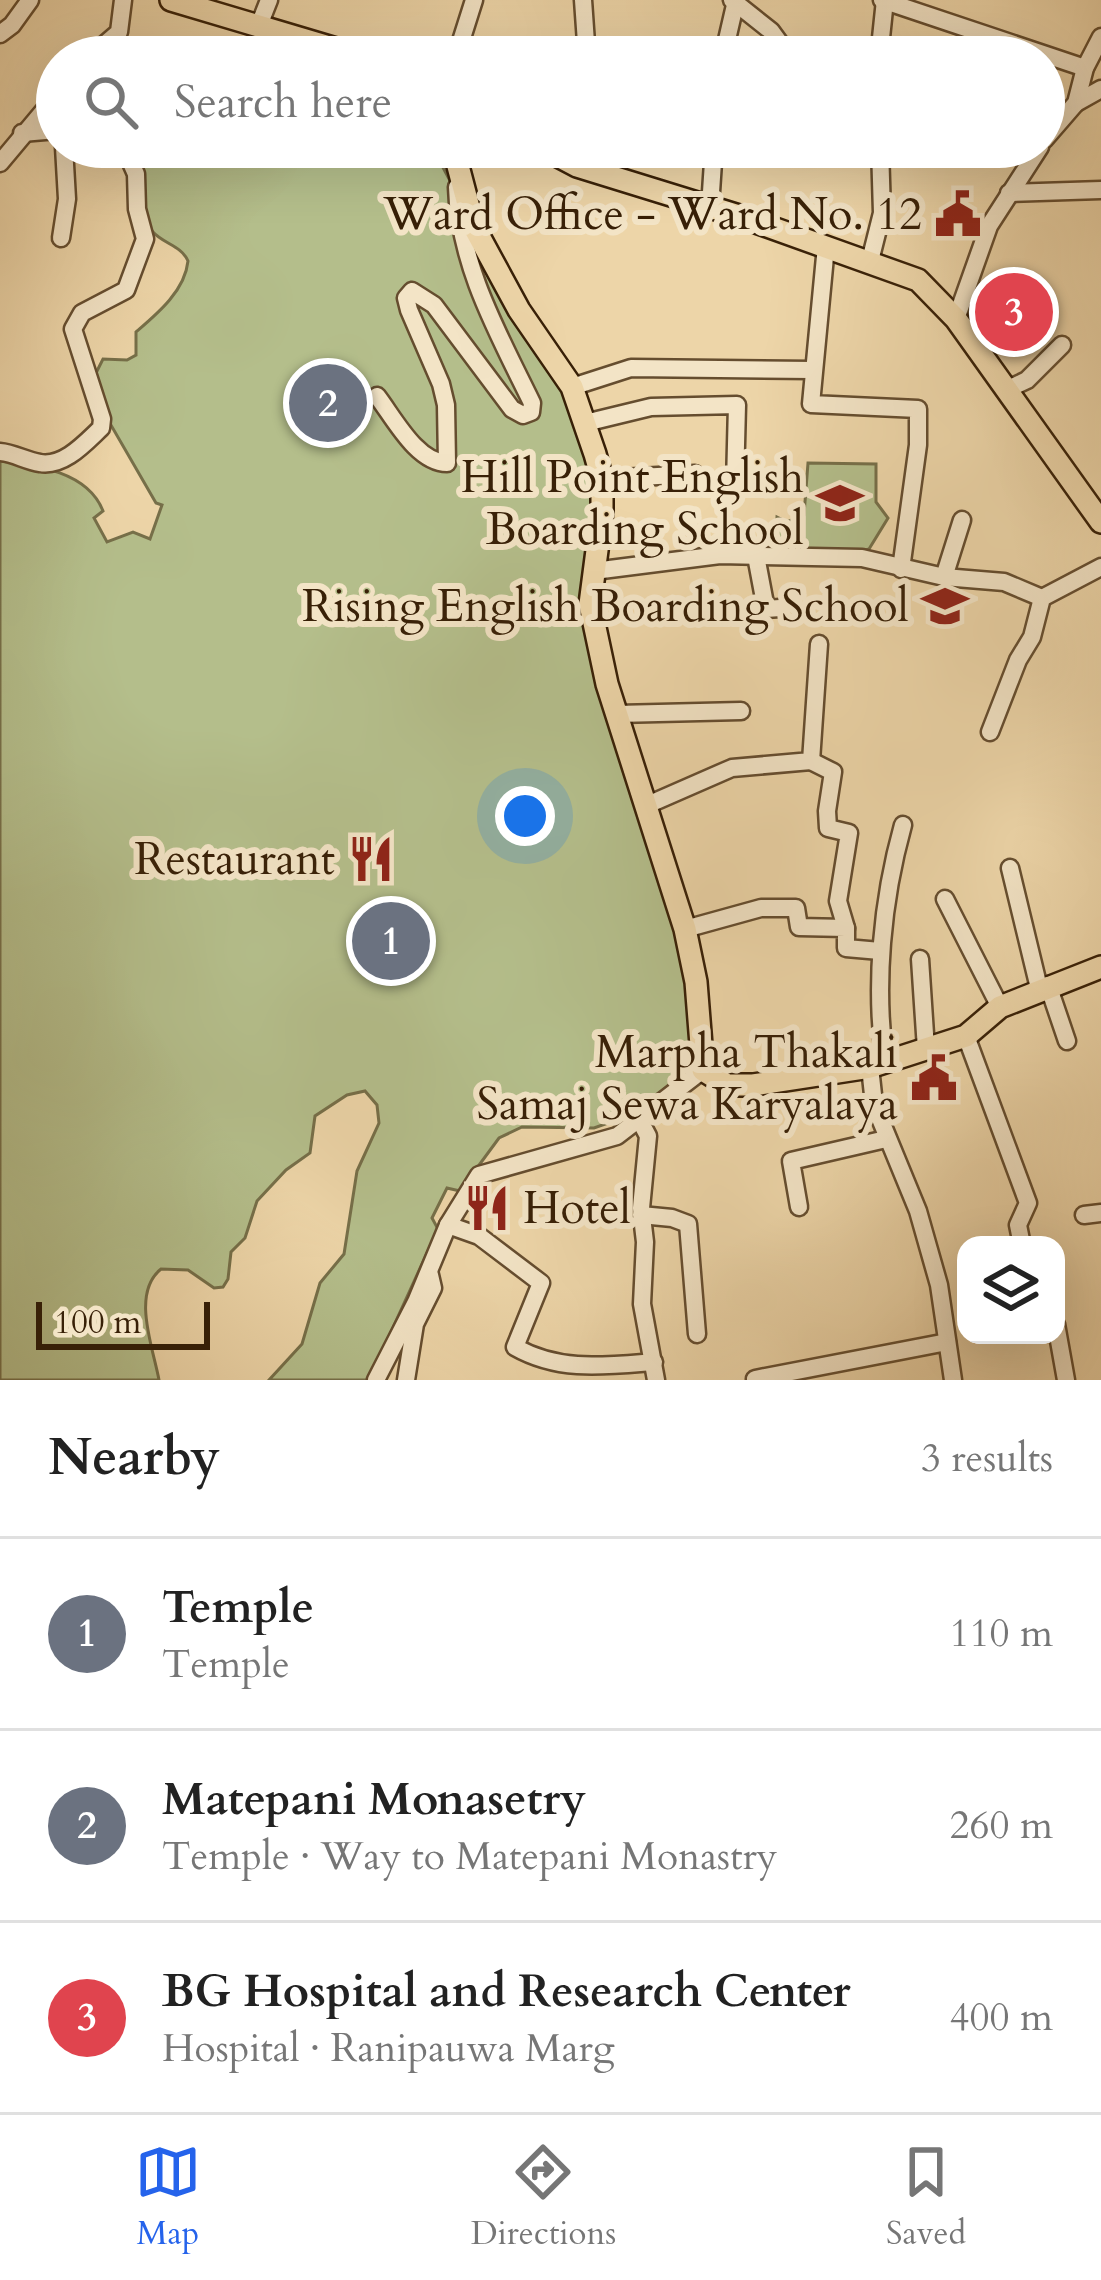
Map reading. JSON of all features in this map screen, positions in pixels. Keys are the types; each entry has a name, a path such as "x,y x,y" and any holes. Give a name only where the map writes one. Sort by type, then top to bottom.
{"main road":[{"path":"171,0 204,5 287,36"},
{"path":"459,168 474,226 518,310 572,387 602,479 590,604 607,684 685,929 696,982 703,1070 711,1079 740,1085 877,1065 966,1036 1000,1006 1101,967"},
{"path":"607,168 918,280 956,319 1094,501 1101,522"}],"street":[{"path":"0,34 31,0"},
{"path":"114,36 123,0"},
{"path":"258,28 269,0"},
{"path":"463,36 474,0"},
{"path":"584,0 586,36"},
{"path":"881,36 884,0 990,36"},
{"path":"726,36 733,3 775,36"},
{"path":"1076,103 1085,68 1100,43"},
{"path":"1065,61 1085,68"},
{"path":"1065,111 1101,89"},
{"path":"0,163 36,118"},
{"path":"22,133 36,132"},
{"path":"61,238 68,200 66,168"},
{"path":"0,452 37,463 53,462 101,428 73,329 82,313 122,295 144,248 133,168"},
{"path":"377,397 427,457 447,463 446,405 409,310 406,298 412,291 434,305 512,409 524,415 531,412 532,403 490,315 460,236 456,168"},
{"path":"710,207 713,168"},
{"path":"870,261 882,213 881,168"},
{"path":"956,319 989,226 1026,168"},
{"path":"1009,194 1101,190"},
{"path":"826,246 811,404 918,409 918,445 901,569"},
{"path":"1006,390 1027,380 1062,344"},
{"path":"572,387 631,368 812,370"},
{"path":"585,423 651,407 737,405 735,484"},
{"path":"602,479 695,474"},
{"path":"944,577 962,520"},
{"path":"594,571 720,555 862,558 944,577 1004,582 1042,598"},
{"path":"756,556 766,609 780,608"},
{"path":"990,732 1032,637 1042,598 1101,567"},
{"path":"811,761 819,644"},
{"path":"617,714 741,711"},
{"path":"645,806 732,768 811,761 833,772 828,827 849,833 838,901 846,948 880,951"},
{"path":"903,825 880,951 874,1104 922,1225 939,1285 953,1380"},
{"path":"1010,868 1043,987 1066,1041"},
{"path":"945,899 1000,1006"},
{"path":"685,929 712,919 784,907 798,910 800,927 846,928"},
{"path":"920,959 926,1049"},
{"path":"966,1036 1028,1203 1018,1225 1020,1236"},
{"path":"376,1380 448,1225 478,1175 616,1136 703,1070"},
{"path":"448,1225 479,1236 542,1283 515,1347 538,1360 564,1366 655,1371 642,1304 645,1242 641,1214 647,1136 640,1119"},
{"path":"799,1207 791,1161 886,1139"},
{"path":"641,1214 688,1224 697,1334"},
{"path":"406,1380 415,1324 433,1288 428,1269"},
{"path":"755,1378 947,1342"},
{"path":"1060,1344 1066,1380"}],"green space":[{"path":"132,168 443,168 522,315 568,386 594,463 582,603 689,980 694,1042 689,1067 637,1113 594,1128 522,1127 499,1138 460,1191 447,1188 432,1218 438,1229 369,1380 269,1380 302,1344 320,1283 344,1254 357,1171 379,1123 377,1105 365,1091 347,1095 315,1116 310,1153 257,1201 245,1238 231,1252 223,1287 214,1288 188,1270 161,1269 152,1279 146,1321 159,1380 0,1380 0,461 45,468 86,487 103,511 94,518 107,542 133,532 150,539 162,505 156,503 108,420 95,375 103,359 127,360 136,355 136,332 176,292 186,272 188,261 156,235 139,203"},
{"path":"808,463 876,464 876,502 888,518 869,549 854,554 775,550 777,517 787,522 804,515"}],"place":[{"name":"Ward Office - Ward No. 12","path":"958,214"},
{"name":"BG Hospital and Research Center","path":"1014,312"},
{"name":"Matepani Monasetry","path":"328,403"},
{"name":"Hill Point English Boarding School","path":"840,503"},
{"name":"Rising English Boarding School","path":"945,606"},
{"name":"Restaurant","path":"371,859"},
{"name":"Temple","path":"391,941"},
{"name":"Marpha Thakali Samaj Sewa Karyalaya","path":"934,1078"},
{"name":"Hotel","path":"487,1208"}]}
